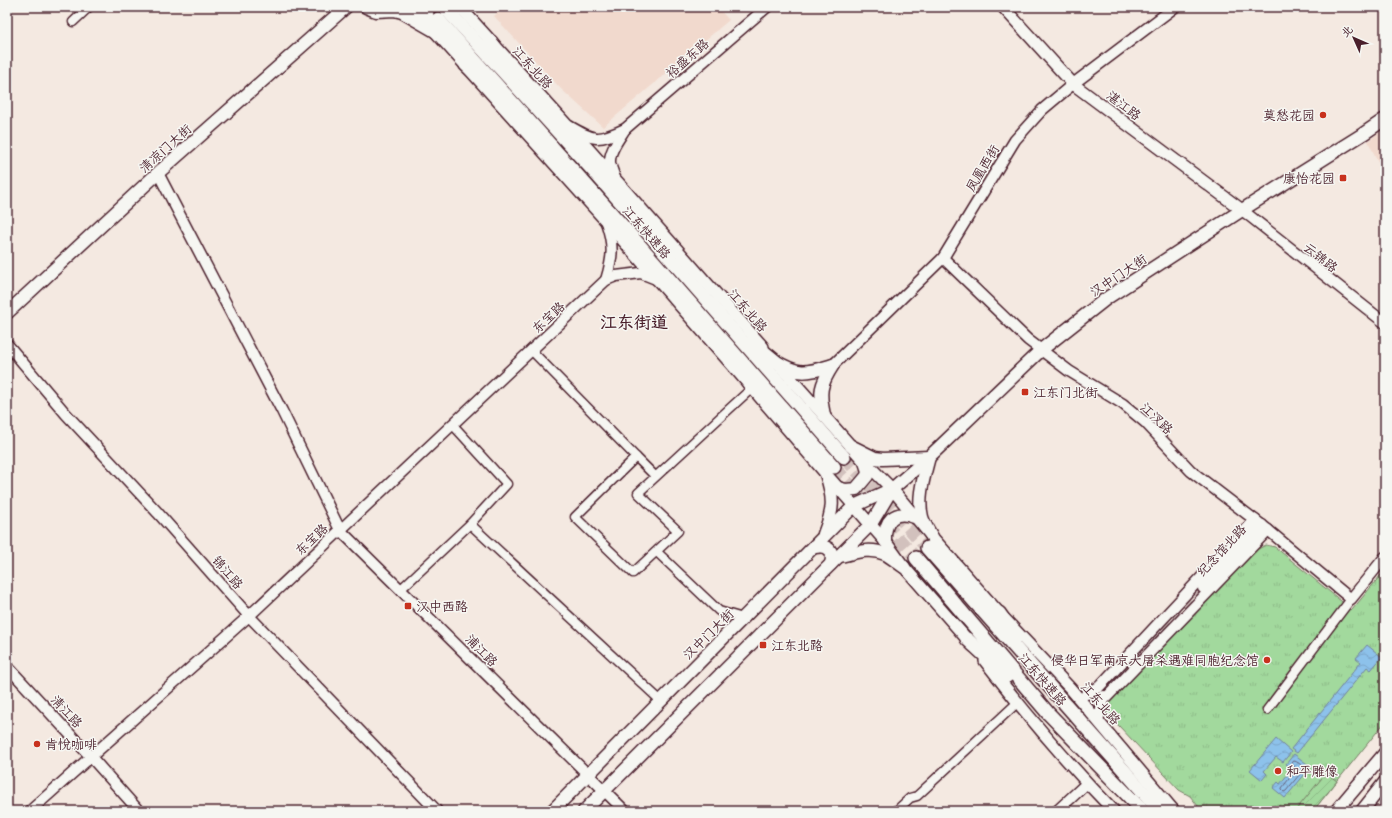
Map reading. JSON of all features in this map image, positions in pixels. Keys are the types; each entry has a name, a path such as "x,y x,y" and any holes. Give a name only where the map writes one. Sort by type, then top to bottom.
{"highway":[{"name":"江东快速路","path":"447,15 535,106 722,318 848,452"},
{"name":"江东快速路","path":"447,15 525,116 712,326 830,470"},
{"path":"491,42 535,106"},
{"path":"466,65 525,116"},
{"path":"722,318 775,361"},
{"path":"712,326 752,388"},
{"name":"江东快速路","path":"929,543 1040,676 1160,811"},
{"name":"江东快速路","path":"916,558 1048,713 1143,811"},
{"path":"999,613 1040,676"},
{"path":"967,639 1048,713"}],"main road":[{"name":"清凉门大街","path":"7,313 158,173 346,7"},
{"path":"366,7 376,11 394,10 402,12 447,15"},
{"name":"江东北路","path":"413,7 447,15 491,42 824,416 848,452 865,462 892,489 914,517 929,543 999,613 1070,688 1174,811"},
{"path":"429,7 427,11 428,16 447,15"},
{"name":"湛江路","path":"1003,7 1073,84 1242,210"},
{"name":"江东北路","path":"447,15 466,65 606,221 752,388 830,470 838,488 871,524 904,567 967,639 1017,703 1087,783 1114,811"},
{"name":"汉中门大街","path":"552,811 854,506 892,489 930,457 1041,350 1107,298 1385,119"},
{"path":"775,361 788,369 802,372 812,371 833,365"},
{"path":"824,416 820,395 823,382 833,365"},
{"path":"848,452 883,459 930,457 920,492 922,518 929,543"},
{"path":"838,488 846,490 856,489 867,476 868,471 865,462"},
{"path":"830,470 833,507 830,521 819,543 832,552 832,557 835,560 860,552 872,551 884,554 904,567"},
{"name":"汉中门大街","path":"584,811 871,524 892,489"},
{"path":"885,541 886,526 894,516 902,514 914,517"},
{"path":"1336,811 1385,753"},
{"path":"1362,811 1385,782"}],"street":[{"path":"72,22 89,7"},
{"name":"裕盛东路","path":"563,122 585,135 597,139 608,137 625,129 767,7"},
{"name":"凤凰西街","path":"833,365 943,258 1015,140 1042,110 1073,84 1175,7"},
{"name":"裕盛东路","path":"616,181 610,164 611,155 615,144 625,129"},
{"name":"浦江路","path":"158,173 282,411 340,530 625,811"},
{"name":"云锦路","path":"1242,210 1385,323"},
{"path":"606,221 612,238 612,255 606,280"},
{"name":"江汊路","path":"943,258 1028,340 1069,371 1123,404 1146,423 1191,471 1262,525 1351,599"},
{"path":"606,280 616,276 641,274 656,279"},
{"name":"东宝路","path":"30,811 249,616 606,280"},
{"name":"锦江路","path":"7,344 66,414 158,513 249,616 437,811"},
{"path":"531,350 655,476"},
{"path":"636,457 575,517 633,573 678,531 638,493 752,388"},
{"path":"401,589 470,524 507,484 452,424"},
{"path":"470,524 661,701"},
{"name":"纪念馆北路","path":"1196,594 1262,525"},
{"path":"657,552 720,611 744,618"},
{"path":"1267,710 1351,599 1385,558"},
{"path":"1102,702 1155,637 1165,616 1176,605 1196,594"},
{"path":"1086,694 1099,687 1155,637 1174,627 1187,614 1196,594"},
{"path":"1176,605 1181,604 1185,606 1188,610 1187,614"},
{"path":"1165,616 1163,622 1164,625 1168,629 1174,627"},
{"path":"1098,721 1107,687 1155,637"},
{"name":"清江路","path":"7,666 139,811"},
{"path":"1070,688 1086,694 1107,687"},
{"path":"896,811 910,798 917,796 1017,703"},
{"path":"1056,811 1087,783"}],"shaded area":[{"path":"504,7 717,7 729,20 603,127 561,89 494,16"},
{"path":"1385,128 1385,176 1368,141"}],"green space":[{"name":"侵华日军南京大屠杀遇难同胞纪念馆","path":"1266,545 1275,547 1352,610 1385,570 1385,722 1313,811 1202,811 1190,796 1179,790 1104,710 1107,702 1256,550"},
{"path":"1326,773 1337,781 1313,811 1295,811"}],"water":[{"path":"1367,645 1382,657 1371,670 1367,667 1297,753 1291,749 1361,662 1356,658"},
{"path":"1276,739 1291,752 1283,762 1276,757 1264,771 1267,774 1262,780 1250,770"},
{"path":"1294,754 1311,767 1285,798 1273,788 1278,782 1280,784 1292,769 1286,764"}],"tunnel":[{"path":"844,457 927,548"},
{"path":"834,467 916,558"},
{"path":"1153,640 1199,592"}],"place":[{"name":"莫愁花园","path":"1323,115"},
{"name":"康怡花园","path":"1343,178"},
{"name":"江东门北街","path":"1025,392"},
{"name":"汉中西路","path":"408,606"},
{"name":"江东北路","path":"763,645"},
{"name":"侵华日军南京大屠杀遇难同胞纪念馆","path":"1267,660"},
{"name":"肯悦咖啡","path":"37,744"},
{"name":"和平雕像","path":"1278,771"}],"district":[{"name":"江东街道","path":"634,322"}]}
